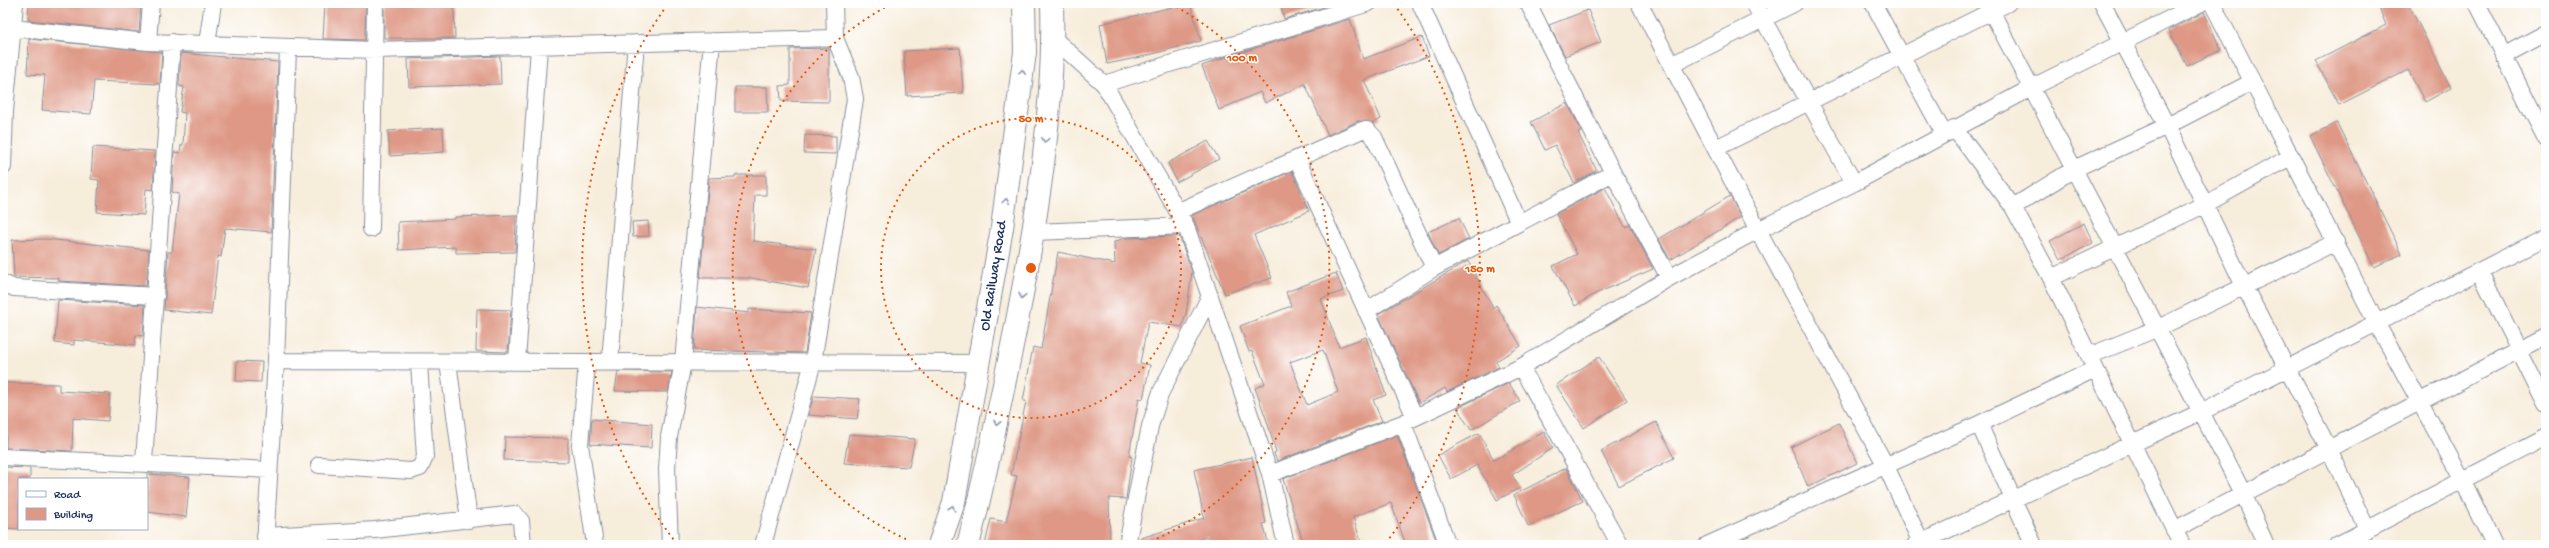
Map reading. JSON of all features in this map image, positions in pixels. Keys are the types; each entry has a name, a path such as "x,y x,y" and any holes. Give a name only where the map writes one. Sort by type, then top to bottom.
{"main road":[{"name":"Old Railway Road","path":"940,545 954,502 980,362 1002,228 1025,52 1024,3"},
{"name":"Old Railway Road","path":"968,545 990,458 1034,232 1047,123 1053,38 1052,3"}],"street":[{"path":"3,167 4,111 15,3"},
{"path":"148,42 151,3"},
{"path":"207,44 213,3"},
{"path":"371,229 375,3"},
{"path":"763,545 813,362 855,99 851,77 835,38 834,3"},
{"path":"1104,84 1332,8 1369,3"},
{"path":"1420,3 1519,223"},
{"path":"1528,3 1613,174 1669,278"},
{"path":"1639,3 1758,230 1886,466 1919,544 2201,412 2286,367 2377,324 2546,237"},
{"path":"1754,3 1854,183"},
{"path":"1671,65 1795,3"},
{"path":"1873,3 1902,56 1949,131 2013,207 2051,278 2182,545"},
{"path":"1716,148 1902,56 1990,7 2008,3"},
{"path":"2102,3 2167,126 2244,286 2330,449 2367,529"},
{"path":"1270,474 1409,420 1521,368 1669,278 1758,230 1854,183 2031,88 2201,3"},
{"path":"2212,3 2377,324 2462,479 2494,545"},
{"path":"2477,3 2546,137"},
{"path":"1990,7 2031,88 2116,247 2156,329 2243,493 2266,545"},
{"path":"12,28 148,42 288,49 374,50 539,47 835,38"},
{"path":"2503,56 2546,33"},
{"path":"1053,38 1104,84 1179,211 1186,226 1270,474 1286,545"},
{"path":"670,545 667,469 669,437 683,362 712,41"},
{"path":"144,462 172,42"},
{"path":"610,361 636,43"},
{"path":"517,361 539,47"},
{"path":"288,49 276,361 265,540 375,530 515,514 521,521 523,545"},
{"path":"2013,207 2074,169 2167,126 2252,82"},
{"path":"1179,211 1362,130 1368,130 1373,134 1434,268"},
{"path":"2051,278 2204,205 2290,157"},
{"path":"1297,159 1366,311 1409,420 1448,545"},
{"path":"1366,311 1434,268 1613,174"},
{"path":"1034,232 1186,226"},
{"path":"1707,545 1979,424 2156,329 2336,242"},
{"path":"2480,272 2546,404"},
{"path":"3,283 14,288 156,296"},
{"path":"1127,545 1150,426 1161,392 1210,296"},
{"path":"2174,530 2519,348 2546,336"},
{"path":"276,361 419,363 517,361 980,362"},
{"path":"448,362 469,520"},
{"path":"587,362 580,445 594,545"},
{"path":"319,465 411,470 420,468 424,457 419,363"},
{"path":"1521,368 1620,545"},
{"path":"1979,424 2034,545"},
{"path":"2337,545 2462,479 2546,437"},
{"path":"3,456 144,462 269,470"}],"building":[{"path":"29,3 141,3 139,32 28,20"},
{"path":"325,3 366,3 365,40 323,39"},
{"path":"384,3 454,3 455,38 384,38"},
{"path":"1190,3 1201,41 1141,57 1107,64 1100,24"},
{"path":"1280,3 1322,3 1324,7 1284,19"},
{"path":"2377,3 2408,3 2451,88 2425,102 2408,70 2339,105 2316,61 2386,25"},
{"path":"1588,10 1601,42 1565,56 1549,25"},
{"path":"2204,12 2221,50 2187,66 2169,30"},
{"path":"1350,19 1363,59 1422,37 1429,56 1364,80 1381,119 1373,123 1358,121 1328,135 1305,84 1265,103 1260,92 1219,110 1202,66 1223,58"},
{"path":"29,39 162,52 160,84 94,81 91,114 42,110 45,75 27,74"},
{"path":"829,48 829,102 781,101 780,86 790,85 790,49"},
{"path":"960,48 963,93 907,96 904,51"},
{"path":"181,53 278,62 271,232 225,228 221,257 218,256 211,315 164,310 168,252 172,252 179,194 172,192 174,152 180,153 181,145 183,145 185,113 180,112 184,87 179,86"},
{"path":"500,56 501,84 409,87 408,59"},
{"path":"735,87 767,87 768,112 735,112"},
{"path":"1567,103 1582,131 1578,133 1596,169 1596,171 1574,183 1555,145 1545,150 1531,122"},
{"path":"2337,123 2402,254 2374,267 2310,136"},
{"path":"443,128 444,152 390,156 388,131"},
{"path":"805,135 836,136 836,154 804,153"},
{"path":"1208,141 1219,159 1177,182 1168,163"},
{"path":"93,147 155,151 153,190 146,189 144,215 97,212 99,180 91,179"},
{"path":"1292,171 1309,211 1254,235 1272,278 1225,294 1192,215"},
{"path":"735,175 766,175 766,195 755,195 753,241 816,249 808,288 751,278 700,278 709,178 735,177"},
{"path":"1605,188 1625,227 1630,225 1653,269 1595,294 1575,306 1553,266 1577,254 1556,214"},
{"path":"1730,196 1741,217 1670,260 1659,239"},
{"path":"516,215 515,252 456,253 456,247 399,250 398,222 455,219 455,217"},
{"path":"1459,218 1469,239 1438,255 1428,232"},
{"path":"648,221 649,236 633,237 632,222"},
{"path":"2084,223 2093,243 2060,260 2050,241"},
{"path":"1179,236 1192,272 1186,314 1182,327 1148,322 1140,363 1150,365 1143,399 1139,398 1129,456 1132,457 1126,499 1109,498 1110,543 985,545 991,519 1006,522 1017,476 1011,475 1026,401 1023,401 1033,347 1041,349 1058,252 1115,264 1114,242 1124,238"},
{"path":"46,239 149,250 146,286 59,281 59,278 14,277 12,240"},
{"path":"1468,261 1493,308 1496,305 1521,346 1496,361 1499,367 1447,392 1445,388 1419,403 1378,314"},
{"path":"1336,273 1343,291 1321,299 1339,347 1366,337 1386,395 1373,400 1382,421 1277,461 1274,453 1276,452 1267,421 1255,388 1265,384 1252,351 1249,352 1240,326 1291,306 1286,292","holes":["1323,350 1338,392 1307,405 1290,362"]},
{"path":"58,300 145,305 143,336 136,335 135,345 74,340 74,345 55,343"},
{"path":"697,307 749,313 749,309 811,313 805,353 694,350"},
{"path":"477,309 511,310 508,352 476,351"},
{"path":"1599,357 1627,400 1584,428 1556,385"},
{"path":"237,361 262,362 261,382 236,381"},
{"path":"618,371 672,372 668,392 615,391"},
{"path":"6,383 59,384 59,391 110,394 108,421 73,418 72,451 6,448"},
{"path":"1509,383 1520,401 1471,430 1457,408"},
{"path":"814,396 860,399 857,419 808,415"},
{"path":"592,419 652,424 651,448 590,444"},
{"path":"1656,422 1674,458 1619,486 1601,451"},
{"path":"1839,423 1857,463 1808,487 1791,447"},
{"path":"1544,432 1553,448 1512,475 1520,488 1497,500 1477,465 1451,479 1438,455 1479,433 1494,460"},
{"path":"849,434 915,439 909,467 844,463"},
{"path":"1397,435 1438,545 1406,545 1391,503 1353,517 1362,545 1304,545 1283,479"},
{"path":"505,437 568,438 568,462 504,460"},
{"path":"1252,457 1266,523 1263,524 1269,545 1211,545 1208,537 1181,545 1137,545 1138,539 1204,518 1194,470"},
{"path":"3,467 30,468 30,478 18,478 18,529 3,528"},
{"path":"1566,468 1583,501 1528,526 1514,495"},
{"path":"147,474 190,477 186,517 148,512"}]}
